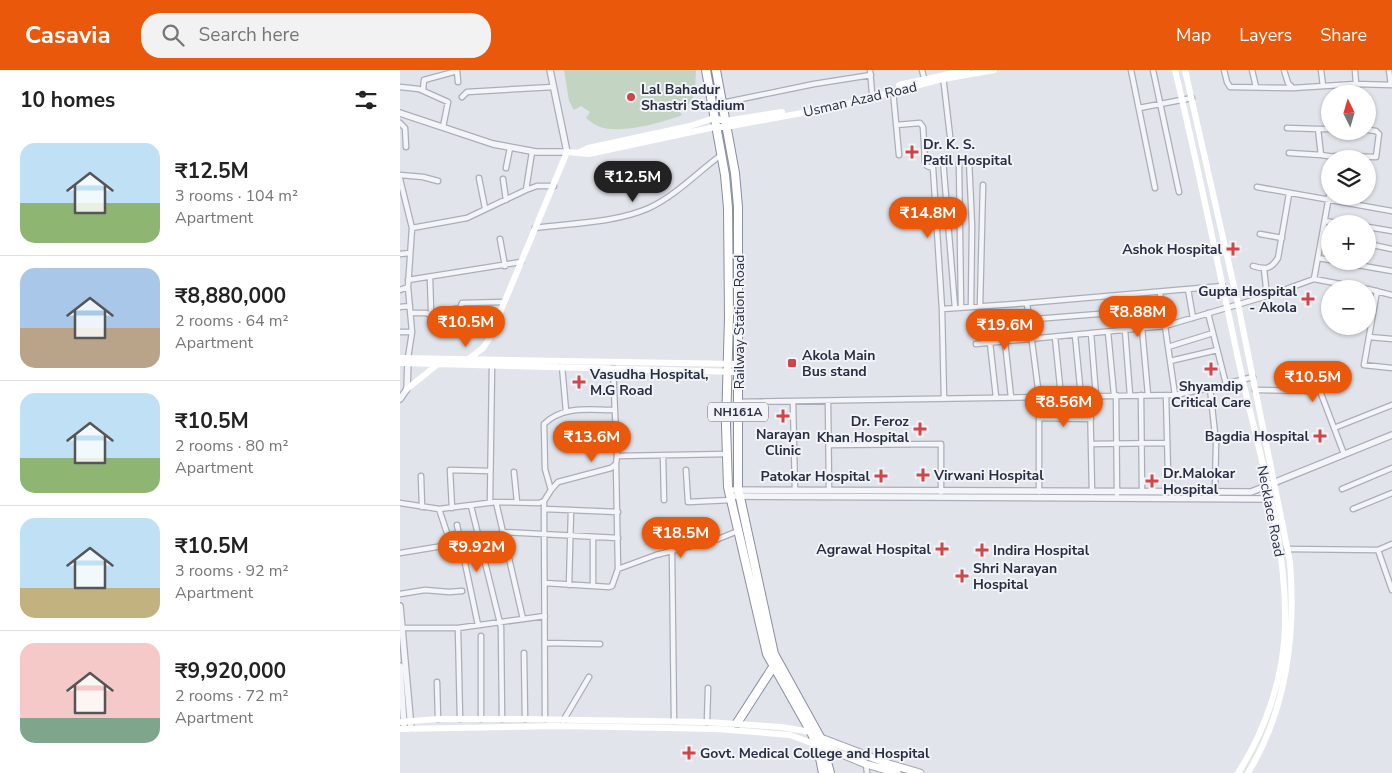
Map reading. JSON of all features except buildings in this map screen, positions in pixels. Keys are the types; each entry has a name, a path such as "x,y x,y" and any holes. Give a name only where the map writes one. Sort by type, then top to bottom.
{"highway":[{"name":"Railway Station Road","path":"706,70 728,208 727,454 730,495 766,654 775,664 821,743"},
{"name":"Railway Station Road","path":"716,70 735,173 738,207 739,493 775,664 811,732"},
{"path":"737,723 775,664"},
{"name":"NH161A","path":"811,732 821,743 830,773"},
{"name":"NH161A","path":"821,743 823,773"}],"main road":[{"name":"Usman Azad Road","path":"943,77 967,70"},
{"name":"Usman Azad Road","path":"726,124 943,77 994,70"},
{"name":"Necklace Road","path":"1175,70 1268,487 1281,558 1289,629"},
{"name":"Necklace Road","path":"1185,70 1256,390 1289,558 1293,595 1289,629 1268,709 1253,747 1238,773"},
{"name":"Usman Azad Road","path":"726,124 840,106 924,81"},
{"path":"462,364 483,348 567,152 589,154 656,137 714,118 726,124"},
{"path":"656,137 726,124"},
{"path":"483,348 490,362"},
{"path":"400,358 408,361 438,364 490,362 728,368"},
{"path":"400,363 408,361 468,359 490,362"},
{"path":"562,363 613,368 738,368"},
{"path":"407,389 438,364"},
{"path":"1281,558 1289,558"},
{"path":"1248,773 1261,752 1275,717 1286,673 1289,629"},
{"path":"405,725 460,719 545,719 562,723 764,732 790,735 821,743 920,773"},
{"path":"405,725 674,721 737,723 793,728 811,732"},
{"path":"821,743 866,764 892,772"}],"street":[{"path":"423,90 424,80 457,70 458,82"},
{"path":"400,113 510,148 532,152 567,152 550,70"},
{"path":"922,70 924,81"},
{"path":"1131,70 1155,188"},
{"path":"1153,70 1179,192"},
{"path":"1224,70 1230,87 1293,88 1321,86"},
{"path":"1252,70 1256,87"},
{"path":"1284,70 1288,83 1293,88"},
{"path":"1321,70 1323,85"},
{"path":"1354,70 1356,84"},
{"path":"1340,85 1392,85 1389,70"},
{"path":"722,103 871,72 872,93"},
{"path":"943,77 950,136"},
{"path":"400,87 423,90 448,102 443,127"},
{"path":"462,98 467,92 553,87"},
{"path":"893,91 898,155"},
{"path":"1139,108 1192,98"},
{"path":"400,123 405,128 406,148"},
{"path":"896,125 920,123 923,128 925,162 927,166 933,168 942,308 944,399"},
{"path":"1287,128 1318,129 1321,155 1289,153"},
{"path":"1376,131 1379,134 1376,157"},
{"path":"506,168 510,148"},
{"path":"526,190 532,152"},
{"path":"535,228 612,218 648,208 664,200 721,155"},
{"path":"943,160 958,308"},
{"path":"969,160 972,226 971,307"},
{"path":"958,308 959,163"},
{"path":"400,175 438,182"},
{"path":"479,178 485,208"},
{"path":"503,179 506,200"},
{"path":"400,180 412,228 408,280 412,332 407,389 400,399"},
{"path":"980,306 983,185"},
{"path":"412,228 467,218 526,190 537,186 554,186"},
{"path":"1257,187 1321,200"},
{"path":"1253,266 1264,269 1272,266 1278,258 1289,194"},
{"path":"1354,205 1392,211"},
{"path":"400,208 408,207"},
{"path":"1376,228 1392,231"},
{"path":"1260,234 1282,238"},
{"path":"500,239 505,266"},
{"path":"1314,279 1321,242"},
{"path":"1376,246 1392,249"},
{"path":"400,254 410,254"},
{"path":"408,280 521,262"},
{"path":"1376,268 1392,271"},
{"path":"1264,269 1267,296"},
{"path":"430,278 431,310"},
{"path":"976,344 1165,326 1267,296 1314,279 1321,280"},
{"path":"942,308 1027,303 1223,286"},
{"path":"400,290 408,287"},
{"path":"1188,289 1193,318"},
{"path":"1392,294 1377,291 1364,365 1392,368"},
{"path":"1160,292 1175,395"},
{"path":"410,314 425,313 443,316 454,309 460,308 462,303 504,302"},
{"path":"1027,303 1039,396 1039,492"},
{"path":"400,307 410,306"},
{"path":"974,324 1162,309"},
{"path":"1208,313 1226,384"},
{"path":"1142,328 1148,395"},
{"path":"1125,330 1130,395"},
{"path":"400,332 412,332"},
{"path":"1108,332 1115,395 1117,494"},
{"path":"1091,333 1093,396 1091,419 1092,492"},
{"path":"1168,347 1213,333"},
{"path":"1075,335 1080,396"},
{"path":"1055,337 1061,396"},
{"path":"1369,337 1392,339"},
{"path":"1005,342 1011,397"},
{"path":"990,343 996,397"},
{"path":"1170,362 1217,350"},
{"path":"490,362 490,502"},
{"path":"562,363 566,411"},
{"path":"545,583 611,587 618,569 617,456 613,368"},
{"path":"738,402 1175,395 1253,377"},
{"path":"1210,388 1216,443 1215,493"},
{"path":"1256,390 1320,391 1344,454"},
{"path":"1141,395 1142,492"},
{"path":"1166,395 1168,473"},
{"path":"828,401 829,491"},
{"path":"792,402 795,491"},
{"path":"1334,428 1392,404"},
{"path":"551,490 545,470 543,426 556,414 566,411 614,410"},
{"path":"1039,418 1091,419"},
{"path":"686,470 688,502 739,493 795,491 1092,492 1117,494 1142,492 1252,492 1392,435"},
{"path":"1091,444 1167,443"},
{"path":"829,445 941,444 941,492"},
{"path":"617,456 727,454"},
{"path":"663,455 664,500"},
{"path":"545,719 544,501 558,482 611,468 616,464"},
{"path":"1342,489 1392,468"},
{"path":"452,508 450,470 490,471"},
{"path":"514,472 517,502"},
{"path":"421,476 422,507"},
{"path":"739,493 1117,494 1270,498"},
{"path":"1354,509 1391,494 1392,500"},
{"path":"400,503 439,509 490,502 544,501"},
{"path":"496,502 523,619"},
{"path":"471,506 500,621 502,719"},
{"path":"439,509 450,545"},
{"path":"545,509 618,512"},
{"path":"569,585 571,510"},
{"path":"457,525 478,626"},
{"path":"618,569 656,555 718,539 738,531"},
{"path":"502,532 618,538"},
{"path":"593,538 593,586"},
{"path":"400,553 461,543"},
{"path":"1287,548 1378,550 1392,544"},
{"path":"1378,550 1392,590"},
{"path":"672,552 674,721"},
{"path":"400,594 426,590 462,591"},
{"path":"400,606 405,725"},
{"path":"401,628 458,628 545,616"},
{"path":"458,628 460,719"},
{"path":"480,636 481,720"},
{"path":"545,644 600,644"},
{"path":"524,653 525,719"},
{"path":"400,666 405,725"},
{"path":"562,723 589,677"},
{"path":"437,682 438,720"},
{"path":"708,688 708,722"},
{"path":"866,764 868,773"}],"green space":[{"name":"Lal Bahadur Shastri Stadium","path":"564,70 696,70 695,92 690,104 682,102 677,108 682,115 641,127 608,129 598,126 586,118 590,112 581,106 574,110 569,101"}],"place":[{"name":"Lal Bahadur Shastri Stadium","path":"631,97"},
{"name":"Dr. K. S. Patil Hospital","path":"912,152"},
{"name":"Ashok Hospital","path":"1233,249"},
{"name":"Gupta Hospital - Akola","path":"1308,299"},
{"name":"Akola Main Bus stand","path":"792,363"},
{"name":"Shyamdip Critical Care","path":"1211,369"},
{"name":"Vasudha Hospital, M.G Road","path":"579,382"},
{"name":"Narayan Clinic","path":"783,416"},
{"name":"Dr. Feroz Khan Hospital","path":"920,429"},
{"name":"Bagdia Hospital","path":"1320,436"},
{"name":"Virwani Hospital","path":"923,475"},
{"name":"Patokar Hospital","path":"881,476"},
{"name":"Dr.Malokar Hospital","path":"1152,481"},
{"name":"Agrawal Hospital","path":"942,549"},
{"name":"Indira Hospital","path":"982,550"},
{"name":"Shri Narayan Hospital","path":"962,576"},
{"name":"Govt. Medical College and Hospital","path":"689,753"}]}
